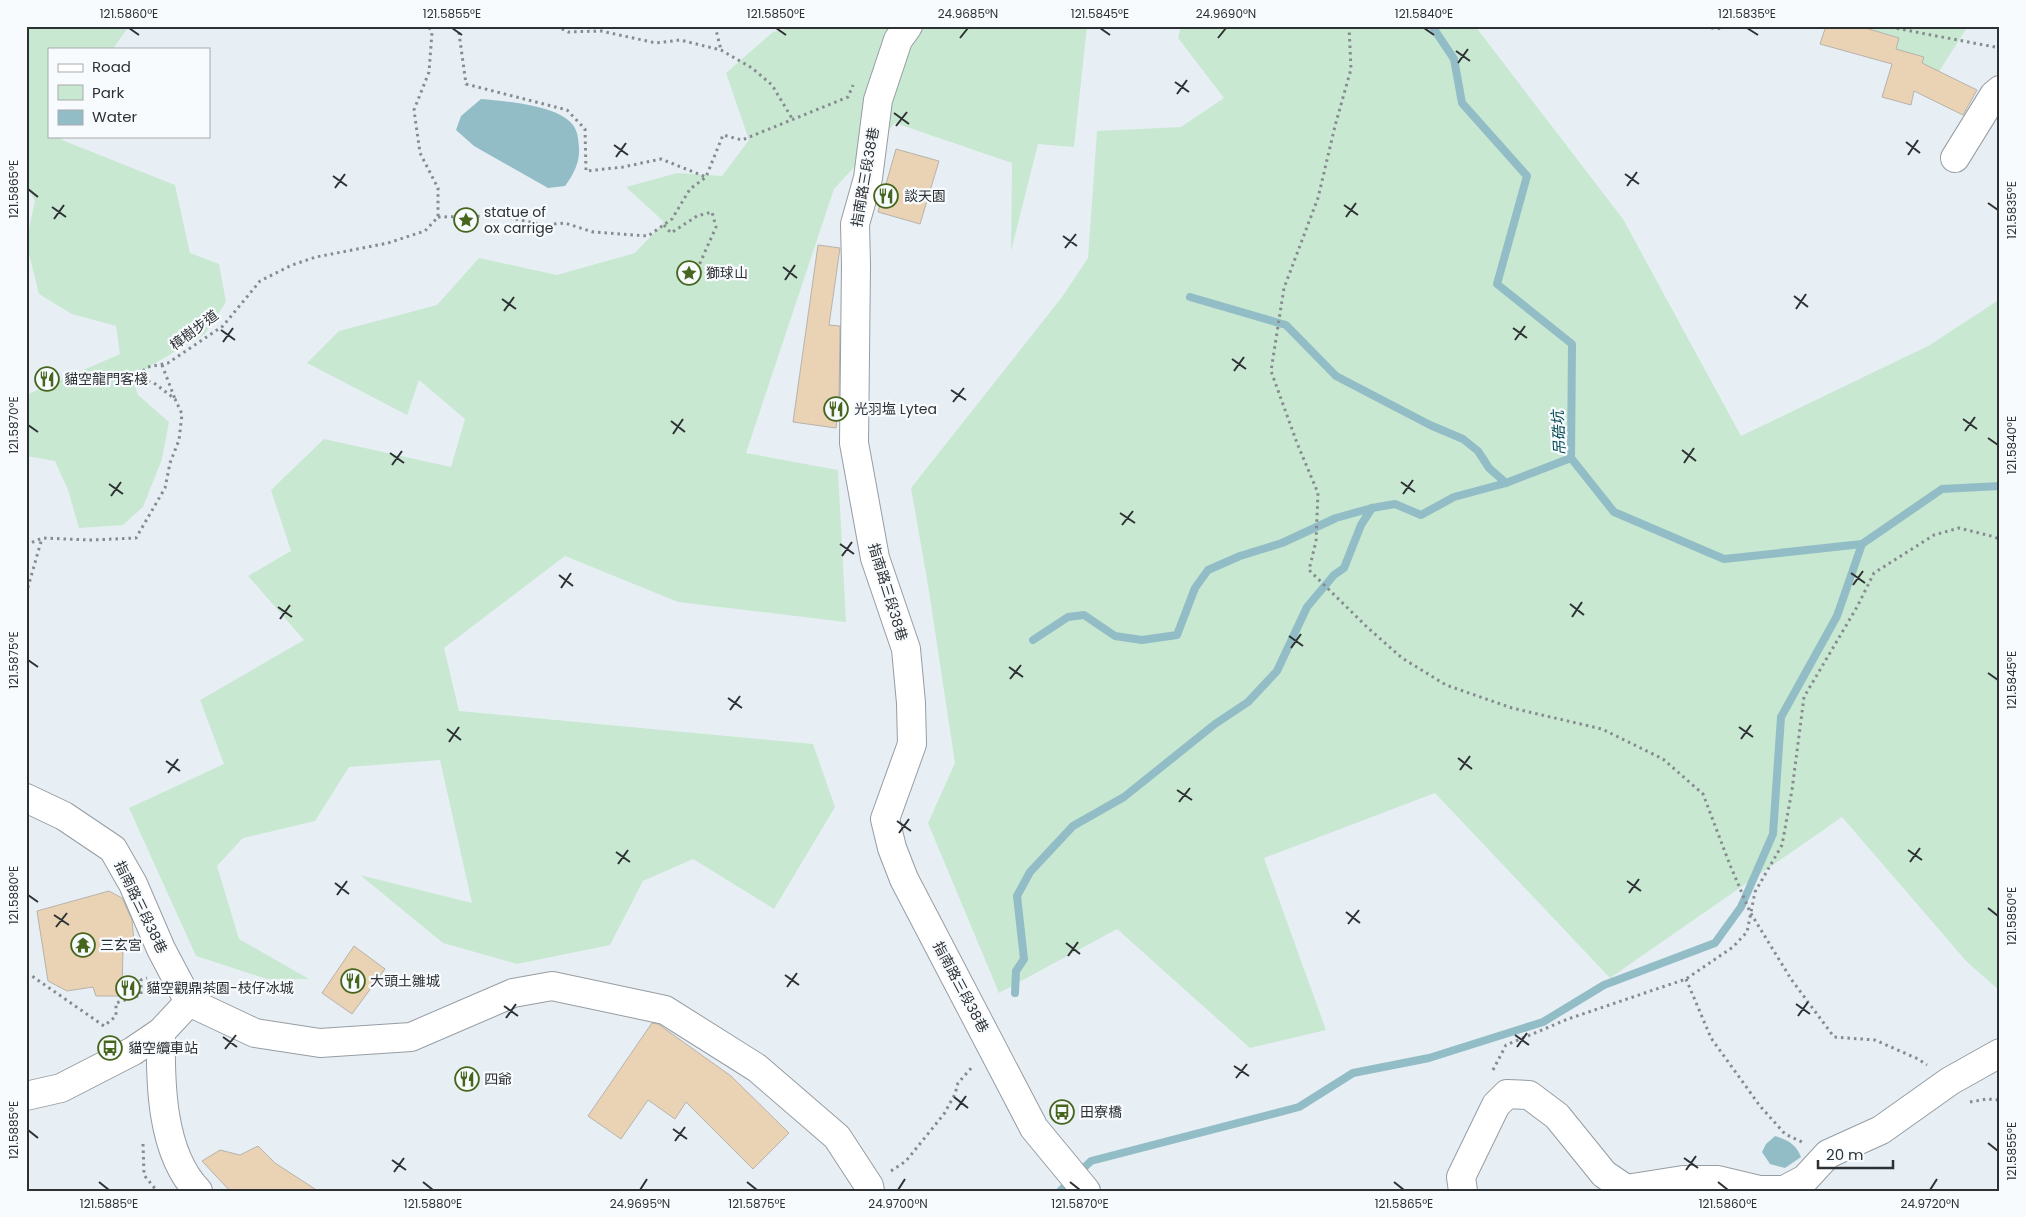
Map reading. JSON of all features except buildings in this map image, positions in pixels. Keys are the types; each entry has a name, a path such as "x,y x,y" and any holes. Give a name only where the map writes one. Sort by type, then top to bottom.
{"street":[{"name":"指南路三段38巷","path":"908,26 898,40 878,100 868,178 855,224 854,443 875,558 906,649 911,703 912,744 885,819 892,848 904,879 1034,1128 1086,1191"},
{"path":"1954,158 1994,95 2000,90"},
{"name":"指南路三段38巷","path":"26,798 64,816 113,849 133,884 160,949 189,1002"},
{"path":"26,1096 60,1088 132,1051 161,1032 189,1002 255,1032 320,1043 412,1038 513,993 552,986 665,1010 757,1068 837,1137 870,1188"},
{"path":"161,1032 161,1076 164,1110 172,1146 192,1184 198,1191"},
{"path":"1463,1191 1461,1177 1496,1105 1506,1094 1529,1095 1557,1116 1604,1174 1626,1189 1683,1180 1718,1180 1760,1190 1784,1190 1805,1179 1828,1154 1956,1092 2000,1053"}],"path":[{"path":"428,26 432,32 429,72 414,110 420,154 438,188 438,217 502,216 544,225 565,223 593,232 648,236 672,220 690,189 706,177 723,135 742,140 848,96"},
{"path":"458,26 466,84 567,110 585,129 586,172 661,160 706,177"},
{"path":"556,26 568,32 601,31 656,43 680,40 721,50 752,68 772,85 794,120"},
{"path":"715,26 721,50"},
{"path":"1349,26 1351,69 1318,198 1284,288 1272,371 1297,443 1318,492 1316,541 1309,570 1402,658 1446,685 1512,708 1602,729 1663,759 1703,794 1750,912 1791,979 1834,1037 1875,1040 1918,1059 1956,1092 2000,1100"},
{"path":"1705,26 1716,29 1732,26"},
{"path":"1884,26 2000,48"},
{"path":"664,224 671,232 697,216 712,212 716,227 692,281"},
{"name":"樟樹步道","path":"175,399 154,384 135,377 148,367 168,363 222,326 260,281 316,257 388,243 425,231 438,217"},
{"path":"26,545 42,538 91,540 136,538 166,488 170,463 179,440 182,414 162,365"},
{"path":"1496,1105 1490,1075 1506,1045 1568,1019 1686,979 1733,947 1747,932 1755,892 1782,845 1792,790 1804,697 1874,573 1934,535 1959,528 2000,540"},
{"path":"26,594 42,538"},
{"path":"26,976 32,976 104,1026 116,1016 116,1003 141,996 141,980 150,977"},
{"path":"1686,979 1711,1038 1760,1106 1785,1134 1828,1154"},
{"path":"870,1188 906,1161 944,1114 955,1094 958,1083 970,1070 989,1041"}],"green space":[{"path":"26,26 129,26 114,48 48,48 48,138 62,138 62,140 175,185 190,253 219,264 226,302 205,334 132,378 138,395 169,422 162,459 143,507 123,525 79,528 68,490 55,461 26,456 26,395 120,354 116,326 72,314 39,294 26,242 35,201 26,186"},
{"path":"798,26 1087,26 1074,147 1038,144 1011,251 1012,163 895,123 834,189 746,453 838,470 846,622 678,602 565,556 444,648 459,711 813,744 835,807 774,909 693,859 643,881 610,945 517,964 443,943 360,875 472,903 440,760 349,767 315,821 243,838 217,866 239,939 309,979 267,979 196,956 129,808 224,764 200,700 304,640 248,576 291,551 271,490 324,439 451,467 465,419 419,380 407,415 307,363 339,331 437,305 479,258 557,275 635,253 664,222 626,187 677,173 722,176 749,140 726,73 773,32"},
{"path":"1181,26 1475,26 1623,219 1741,436 1930,345 2000,299 2000,991 1967,962 1842,817 1610,978 1435,793 1264,858 1326,1030 1250,1048 1117,929 999,993 928,823 955,763 911,488 1062,297 1088,258 1097,131 1181,127 1224,98 1178,38"},
{"path":"1835,26 1968,26 1938,73"}],"water":[{"path":"481,99 530,105 556,113 566,118 573,125 578,138 578,158 574,172 565,186 548,188 474,146 456,130 461,116"},
{"path":"1775,1136 1791,1143 1801,1157 1785,1168 1770,1164 1762,1152 1766,1144"}],"waterway":[{"name":"吊硞坑","path":"1432,26 1454,59 1462,103 1527,176 1497,284 1572,344 1571,458 1614,512 1724,559 1862,544 1942,489 2000,486"},
{"path":"1190,297 1286,325 1336,376 1430,425 1463,439 1478,451 1489,468 1506,483"},
{"path":"1033,640 1068,617 1084,615 1115,636 1142,640 1177,635 1195,588 1208,570 1240,556 1282,543 1336,518 1395,504 1421,515 1454,497 1506,483 1571,458"},
{"path":"1015,993 1016,971 1024,959 1017,896 1030,872 1073,826 1124,797 1215,724 1248,702 1277,671 1307,607 1334,575 1344,568 1361,525 1372,508"},
{"path":"1060,1191 1091,1161 1299,1107 1353,1073 1429,1058 1543,1022 1604,985 1715,943 1741,907 1773,834 1781,717 1837,616 1862,544"}],"place":[{"name":"談天園","path":"886,196"},
{"name":"statue of ox carrige","path":"466,220"},
{"name":"獅球山","path":"689,273"},
{"name":"貓空龍門客棧","path":"47,379"},
{"name":"光羽塩 Lytea","path":"836,409"},
{"name":"三玄宮","path":"83,945"},
{"name":"大頭土雛城","path":"353,981"},
{"name":"貓空觀鼎茶園-枝仔冰城","path":"128,988"},
{"name":"貓空纜車站","path":"110,1048"},
{"name":"四爺","path":"467,1079"},
{"name":"田寮橋","path":"1062,1112"}]}
